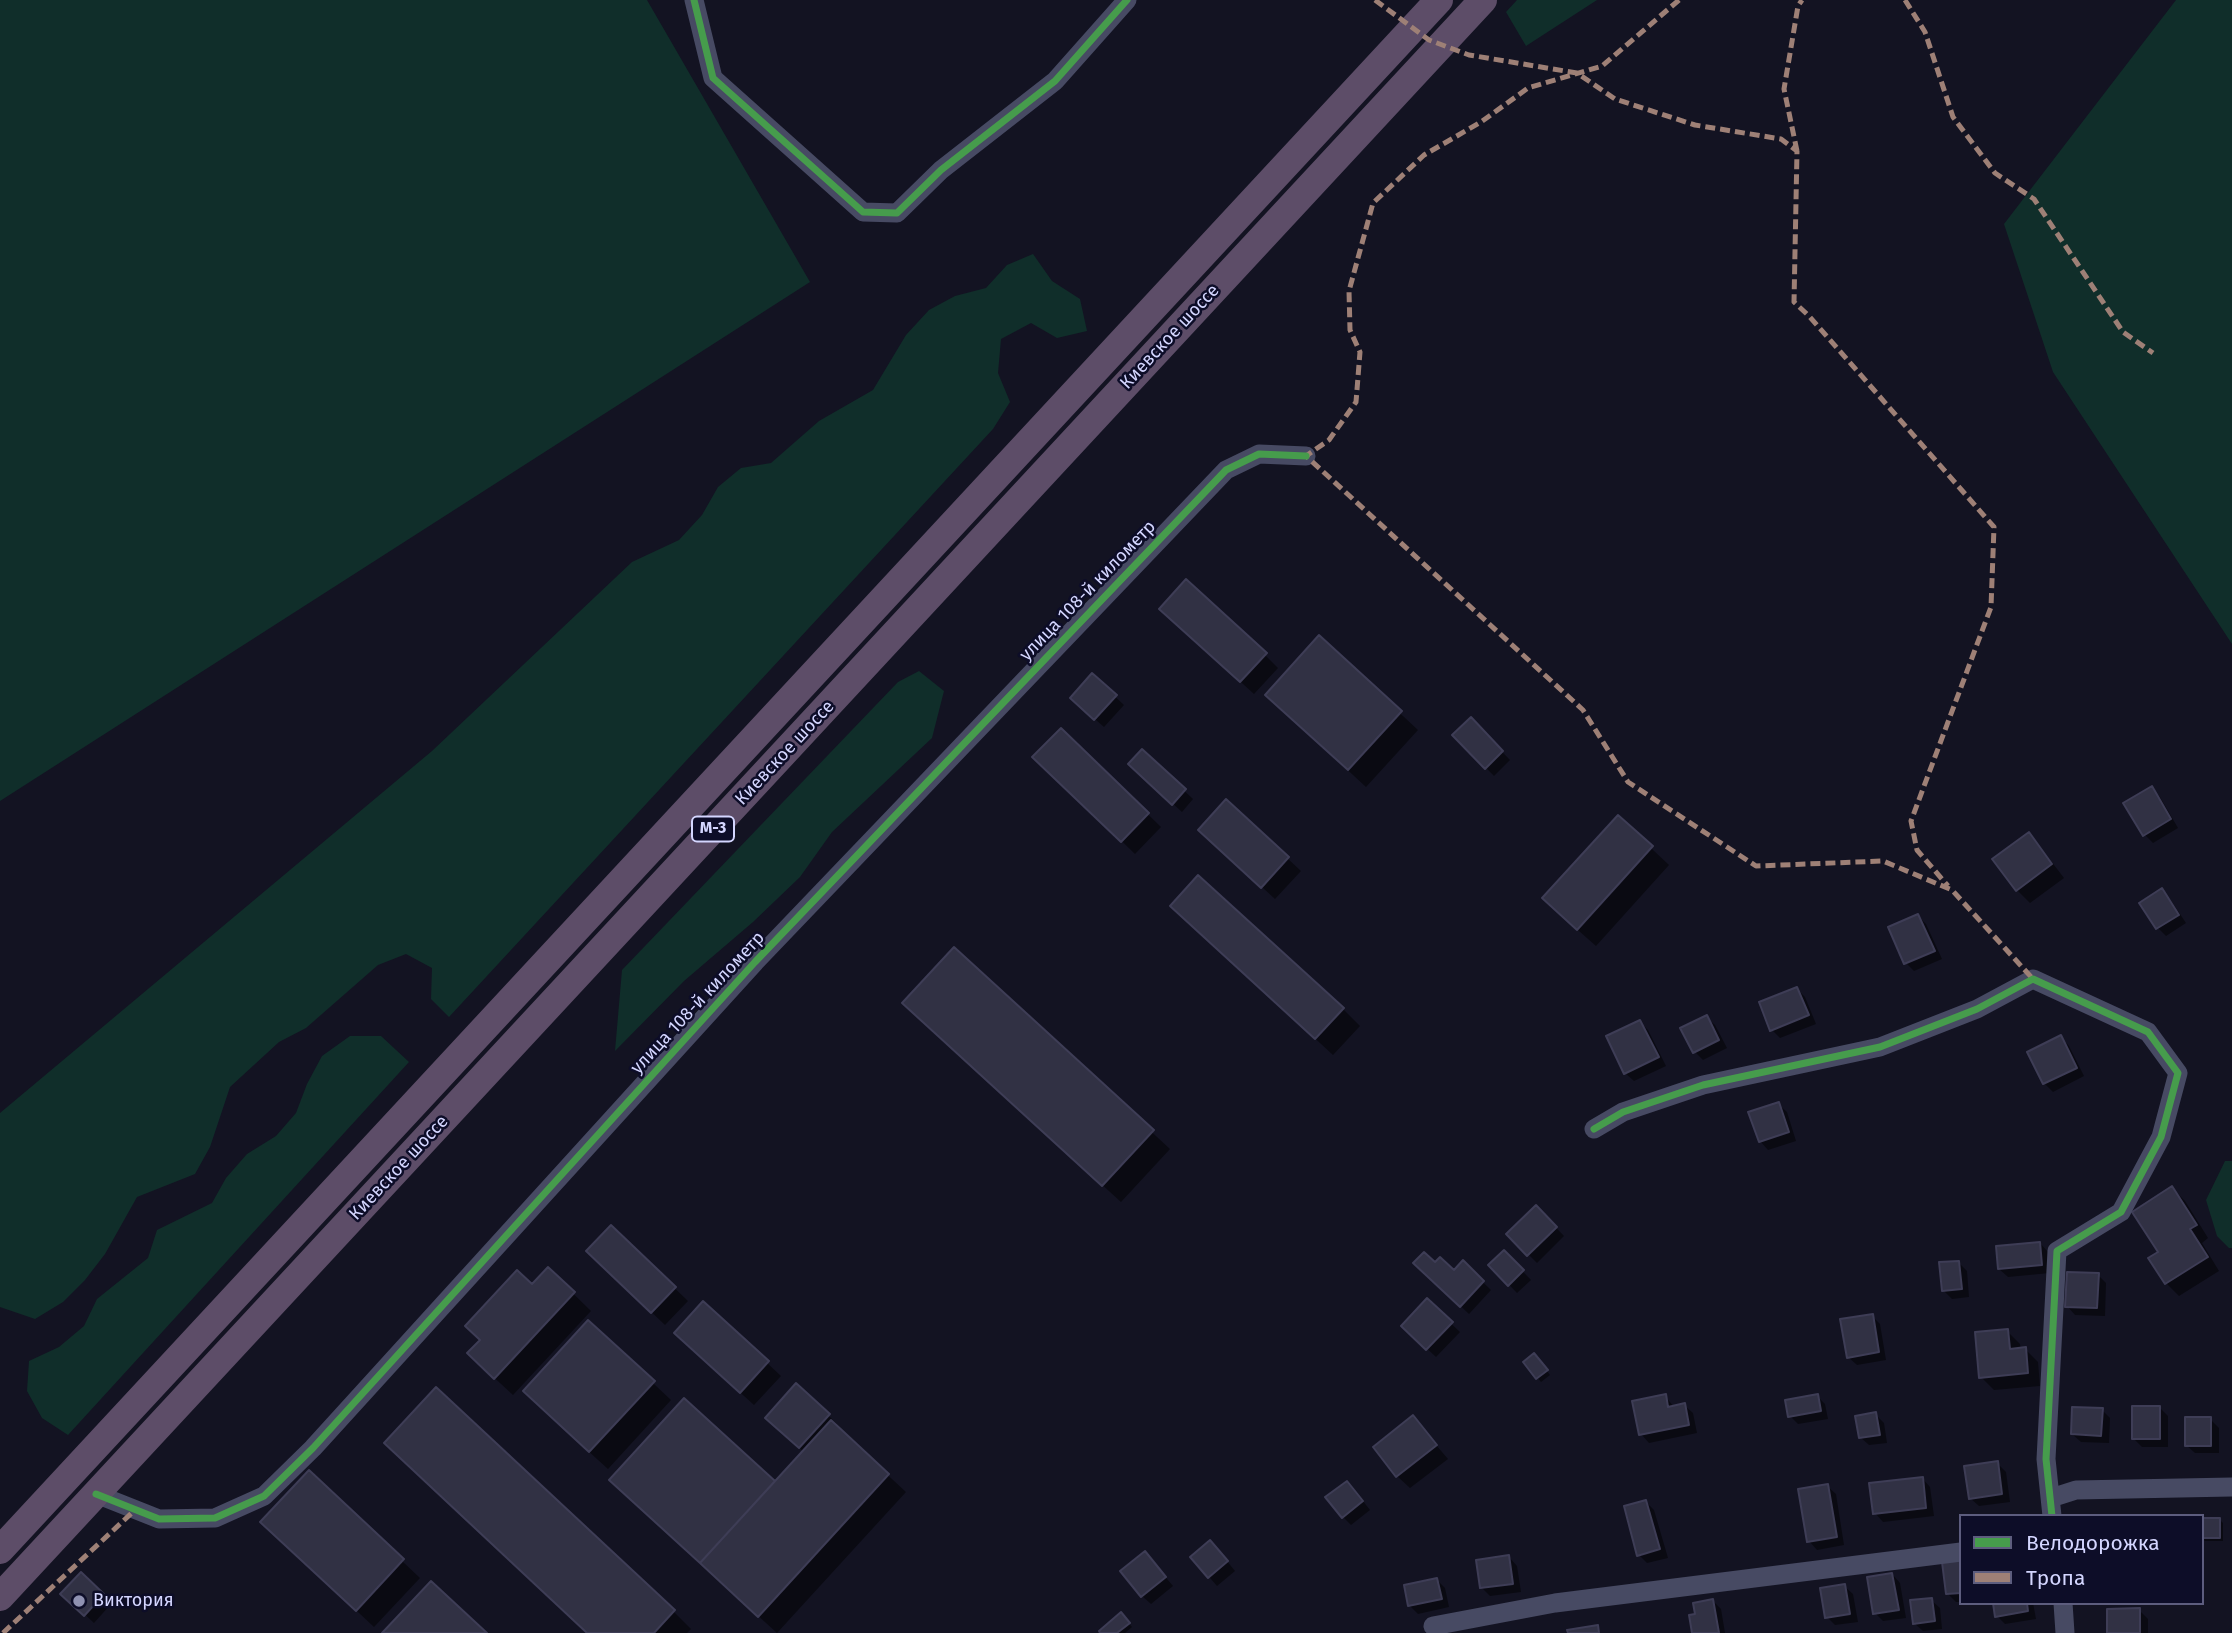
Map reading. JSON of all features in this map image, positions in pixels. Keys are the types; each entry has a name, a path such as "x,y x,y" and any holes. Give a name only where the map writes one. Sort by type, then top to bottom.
{"highway":[{"name":"Киевское шоссе","path":"0,1550 1439,0"},
{"name":"Киевское шоссе","path":"0,1597 1480,3"}],"street":[{"path":"694,0 713,78 863,212 897,213 941,170 1055,81 1127,0"},
{"name":"улица 108-й километр","path":"96,1494 159,1519 215,1518 264,1496 306,1456 755,962 1226,470 1259,454 1306,456"},
{"path":"1594,1129 1623,1112 1703,1085 1880,1047 1977,1009 2033,979 2148,1032 2178,1073 2161,1137 2121,1212 2057,1251 2046,1459 2052,1507 2076,1490 2232,1487"},
{"path":"1433,1626 1555,1603 1959,1552"},
{"path":"2063,1605 2065,1633"}],"green space":[{"path":"0,0 647,0 810,282 0,801"},
{"path":"1517,0 1597,0 1526,46 1506,12"},
{"path":"2176,0 2232,0 2232,644 2053,372 2004,224"},
{"path":"1033,254 1052,281 1080,299 1087,331 1057,338 1031,323 1001,339 998,373 1010,402 993,429 449,1017 431,999 432,968 406,954 378,965 306,1028 279,1042 230,1087 210,1147 195,1174 137,1197 105,1254 63,1302 35,1319 0,1307 0,1113 432,751 632,562 679,540 702,515 718,487 741,468 771,463 819,421 873,390 906,335 929,310 955,296 986,288 1007,265"},
{"path":"919,671 944,691 932,738 832,832 800,877 753,922 684,981 615,1051 622,970 898,682"},
{"path":"350,1036 381,1036 409,1062 68,1435 42,1418 27,1391 29,1361 59,1347 84,1326 97,1299 148,1258 157,1230 212,1203 226,1178 247,1154 276,1136 296,1113 322,1056"},
{"path":"2225,1161 2232,1161 2232,1248 2217,1236 2206,1200"}],"building":[{"path":"1186,579 1267,653 1240,682 1159,609"},
{"path":"1319,635 1402,711 1348,770 1265,695"},
{"path":"1092,673 1117,695 1094,720 1070,698"},
{"path":"1471,717 1503,751 1485,769 1452,735"},
{"path":"1061,728 1149,813 1121,842 1032,757"},
{"path":"1142,749 1186,789 1172,805 1128,764"},
{"path":"2152,786 2171,819 2143,836 2123,803"},
{"path":"1226,799 1289,857 1261,888 1198,830"},
{"path":"1618,815 1653,846 1577,930 1542,898"},
{"path":"2029,832 2052,864 2016,891 1992,859"},
{"path":"1198,875 1344,1008 1315,1039 1170,906"},
{"path":"2162,888 2179,915 2156,929 2139,903"},
{"path":"1918,914 1935,951 1904,964 1888,927"},
{"path":"954,947 1154,1130 1102,1186 902,1003"},
{"path":"1797,987 1809,1015 1770,1031 1759,1002"},
{"path":"1707,1015 1719,1040 1693,1053 1680,1028"},
{"path":"1640,1020 1659,1057 1624,1074 1606,1036"},
{"path":"2061,1035 2077,1068 2043,1084 2027,1052"},
{"path":"1779,1102 1789,1132 1759,1142 1748,1112"},
{"path":"2172,1186 2197,1225 2190,1229 2208,1257 2165,1284 2148,1258 2158,1252 2132,1212"},
{"path":"1536,1205 1557,1227 1527,1256 1506,1234"},
{"path":"611,1225 676,1287 651,1313 586,1251"},
{"path":"2040,1242 2042,1265 1998,1269 1996,1246"},
{"path":"1504,1250 1524,1270 1508,1286 1488,1265"},
{"path":"1424,1252 1435,1262 1440,1257 1454,1270 1463,1260 1484,1281 1460,1307 1413,1263"},
{"path":"1959,1261 1962,1289 1942,1291 1939,1262"},
{"path":"548,1267 575,1292 494,1379 467,1353 480,1340 465,1326 517,1270 532,1284"},
{"path":"2067,1272 2099,1273 2097,1308 2065,1307"},
{"path":"1427,1298 1453,1322 1426,1350 1401,1326"},
{"path":"703,1301 769,1361 740,1393 674,1333"},
{"path":"1873,1314 1879,1352 1847,1358 1840,1319"},
{"path":"588,1320 655,1381 589,1452 523,1391"},
{"path":"2008,1329 2010,1349 2026,1347 2028,1373 1979,1378 1975,1332"},
{"path":"1534,1353 1548,1370 1536,1379 1523,1362"},
{"path":"796,1383 830,1414 799,1448 765,1418"},
{"path":"436,1387 675,1610 654,1633 587,1633 384,1443"},
{"path":"1666,1394 1668,1407 1685,1403 1689,1425 1639,1435 1632,1401"},
{"path":"1818,1394 1821,1411 1788,1417 1785,1400"},
{"path":"684,1398 775,1481 700,1563 609,1480"},
{"path":"2132,1406 2160,1406 2160,1439 2132,1439"},
{"path":"2072,1407 2103,1408 2101,1436 2071,1434"},
{"path":"1876,1412 1880,1435 1859,1438 1855,1416"},
{"path":"1413,1415 1437,1445 1396,1477 1373,1447"},
{"path":"2185,1417 2211,1417 2211,1446 2185,1446"},
{"path":"831,1420 889,1474 758,1617 700,1563"},
{"path":"1998,1461 2002,1494 1969,1499 1964,1466"},
{"path":"309,1470 404,1559 356,1611 260,1522"},
{"path":"1923,1477 1926,1508 1873,1514 1869,1483"},
{"path":"1347,1481 1363,1501 1342,1518 1325,1497"},
{"path":"1828,1484 1837,1537 1807,1542 1798,1489"},
{"path":"1646,1500 1660,1549 1637,1556 1624,1506"},
{"path":"2204,1518 2220,1518 2220,1538 2204,1538"},
{"path":"1210,1540 1228,1561 1208,1578 1190,1557"},
{"path":"1145,1551 1166,1577 1141,1597 1120,1571"},
{"path":"1509,1555 1513,1584 1480,1588 1476,1560"},
{"path":"1959,1560 1959,1593 1946,1594 1942,1562"},
{"path":"81,1572 104,1594 84,1616 60,1594"},
{"path":"1892,1573 1899,1610 1873,1614 1867,1577"},
{"path":"1437,1578 1442,1599 1408,1606 1404,1585"},
{"path":"431,1581 487,1633 382,1633"},
{"path":"1845,1584 1850,1614 1825,1618 1820,1588"},
{"path":"1932,1598 1935,1621 1913,1624 1910,1600"},
{"path":"1713,1599 1719,1633 1692,1633 1689,1615 1695,1614 1693,1603"},
{"path":"1993,1605 2027,1605 2028,1611 1995,1617"},
{"path":"2140,1608 2140,1633 2107,1633 2107,1609"},
{"path":"1121,1612 1130,1623 1117,1633 1100,1633 1099,1631"},
{"path":"1598,1625 1599,1633 1568,1633 1567,1630"}],"marked path":[{"path":"1375,0 1429,40 1469,55 1577,73 1615,99 1695,125 1781,139 1797,151 1794,302 1994,527 1991,607 1911,821 1917,850 1948,886"},
{"path":"1679,0 1602,66 1528,88 1481,122 1424,155 1373,203 1349,291 1350,330 1360,352 1356,402 1329,440 1306,456 1583,710 1628,782 1756,866 1883,861 1952,890 2033,979"},
{"path":"1797,151 1784,89 1798,6 1802,0"},
{"path":"1905,0 1925,32 1953,117 1995,173 2034,199 2123,332 2153,353"},
{"path":"3,1633 135,1510"}],"cycle path":[{"path":"694,0 713,78 863,212 897,213 941,170 1055,81 1127,0"},
{"path":"96,1494 159,1519 215,1518 264,1496 313,1448 755,962 1226,470 1259,454 1306,456"},
{"path":"1594,1129 1623,1112 1703,1085 1880,1047 1977,1009 2033,979 2148,1032 2178,1073 2161,1137 2121,1212 2057,1251 2046,1459 2052,1514"}],"place":[{"name":"Виктория","path":"79,1601"}]}
